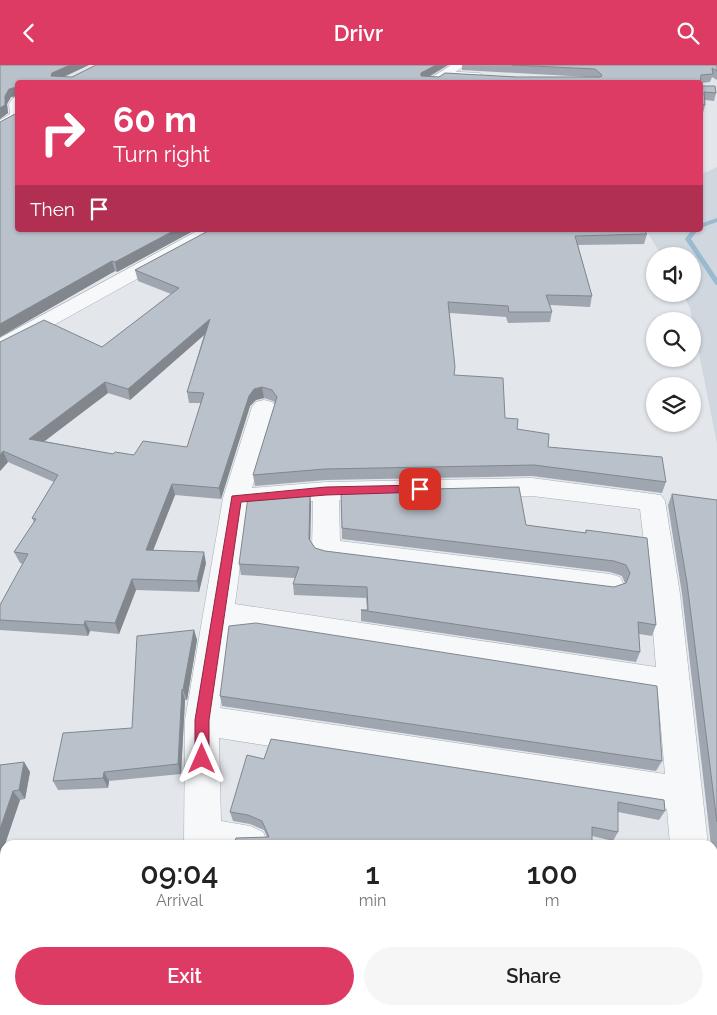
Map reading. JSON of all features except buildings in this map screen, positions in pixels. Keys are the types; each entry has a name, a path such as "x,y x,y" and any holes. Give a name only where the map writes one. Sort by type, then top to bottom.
{"street":[{"path":"433,80 460,65"},
{"path":"442,75 489,77"},
{"path":"0,125 15,117"},
{"path":"0,347 208,232"},
{"path":"203,840 202,720 236,498 264,407"},
{"path":"236,498 326,491 532,487 652,501 665,594 689,840"},
{"path":"326,491 326,550 610,585"},
{"path":"218,613 673,683"},
{"path":"202,720 684,794"}],"shaded area":[{"path":"717,167 717,444 701,363 701,312 691,312 687,302 701,302 701,247 656,247 647,232 703,232 703,174"}],"waterway":[{"path":"703,225 717,220"},
{"path":"693,232 688,239 717,283"}],"route":[{"path":"202,759 202,720 236,498 326,491 420,489"}]}
